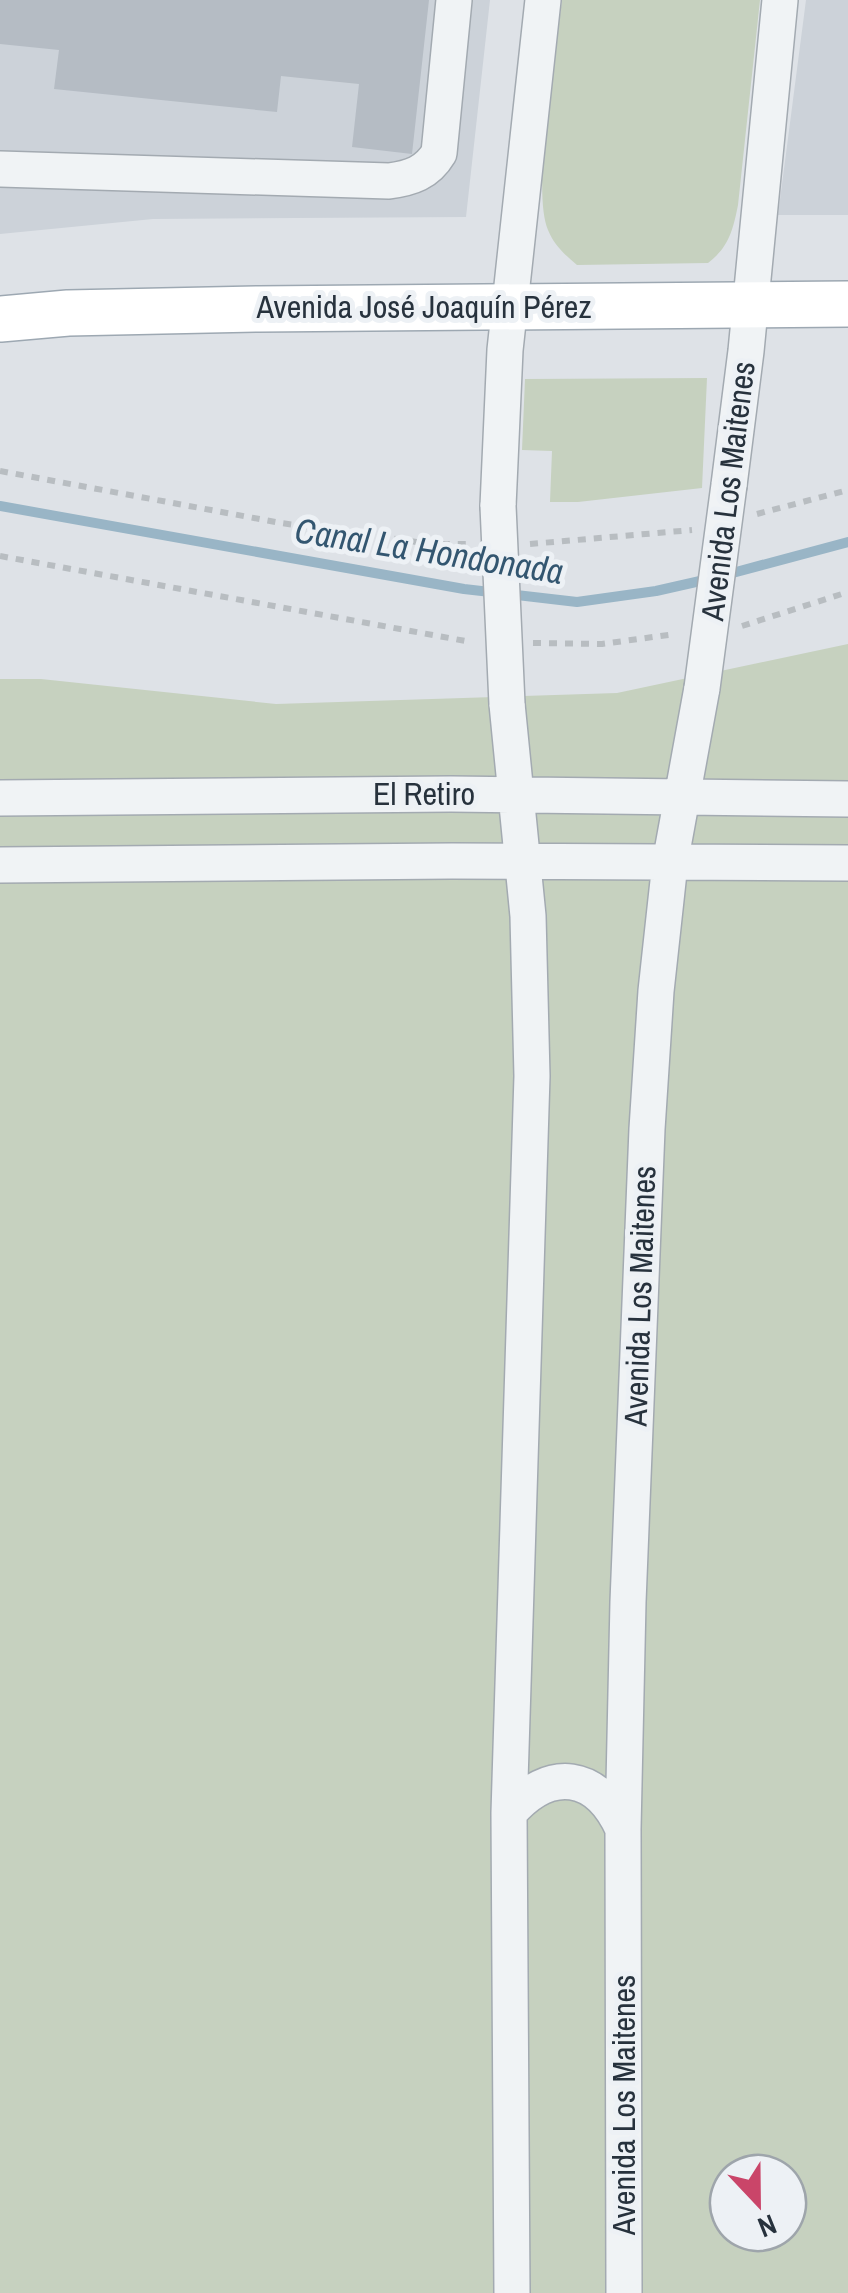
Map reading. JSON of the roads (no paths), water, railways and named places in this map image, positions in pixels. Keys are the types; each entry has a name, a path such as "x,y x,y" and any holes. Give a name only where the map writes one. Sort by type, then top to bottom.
{"main road":[{"name":"Avenida José Joaquín Pérez","path":"0,319 130,311 848,304"}],"street":[{"path":"0,169 406,179 432,164 438,153 454,0"},
{"path":"512,2293 509,1814 532,996 524,861 507,704 498,506 510,307 543,0"},
{"name":"Avenida Los Maitenes","path":"624,2293 628,1602 656,991 670,863 702,688 729,485 780,0"},
{"name":"El Retiro","path":"0,798 514,794 848,799"},
{"name":"El Retiro","path":"0,865 848,863"},
{"path":"509,1814 528,1792 551,1783 571,1781 606,1799 624,1829"}],"waterway":[{"name":"Canal La Hondonada","path":"0,506 464,589 577,602 709,579"},
{"name":"Canal La Hondonada","path":"725,575 848,542"}]}
